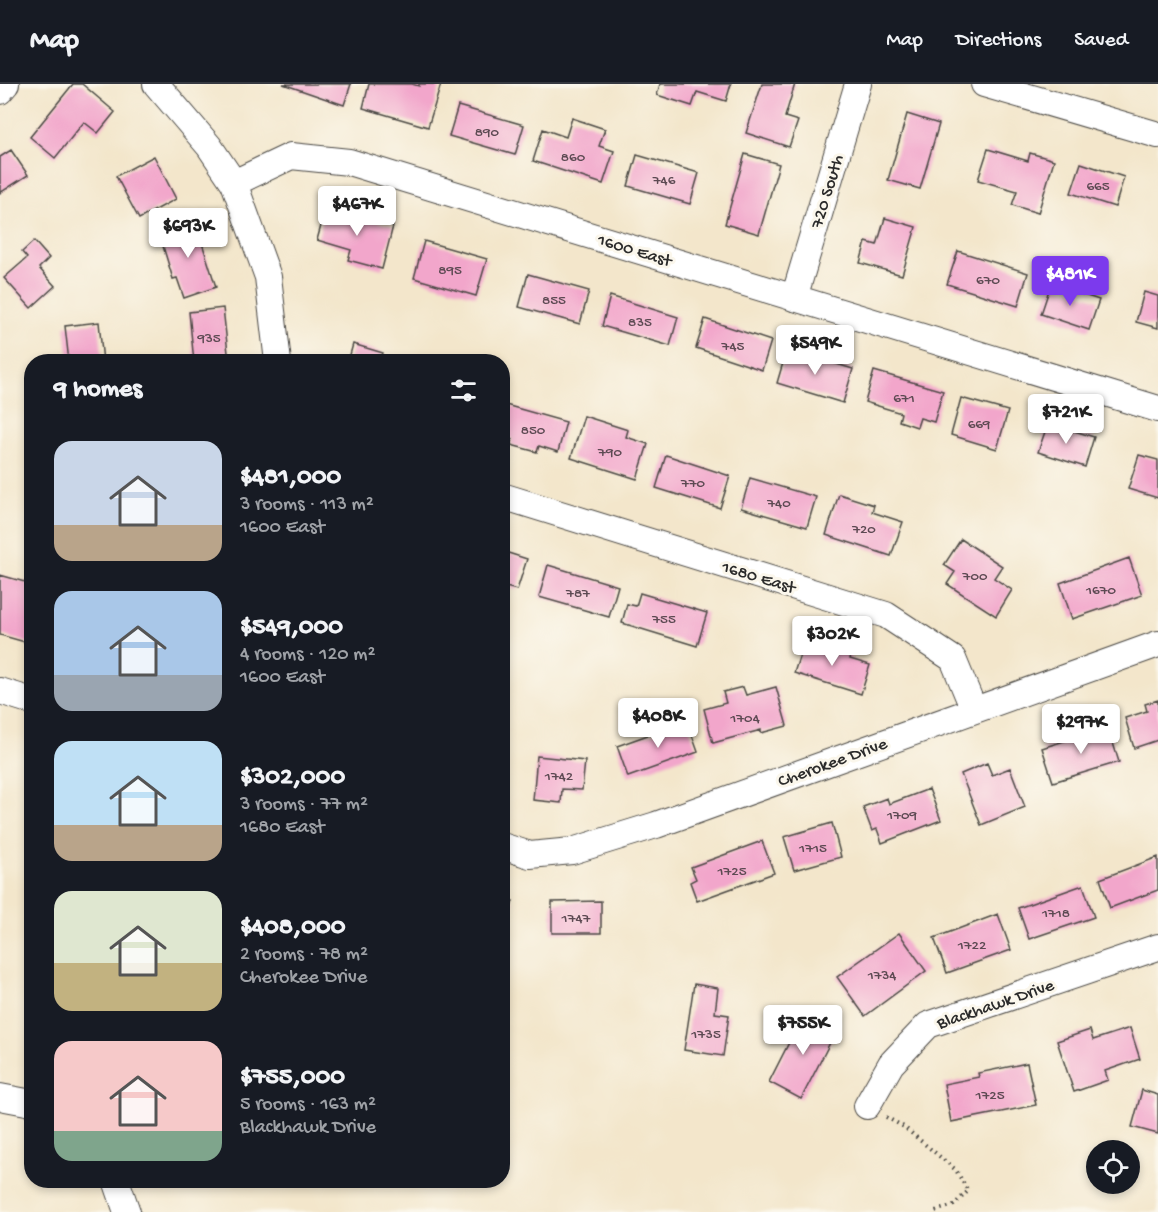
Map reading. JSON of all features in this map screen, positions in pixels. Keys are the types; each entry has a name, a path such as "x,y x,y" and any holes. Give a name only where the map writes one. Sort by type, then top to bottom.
{"street":[{"path":"0,92 6,84"},
{"path":"156,84 209,146 234,183 268,277 277,354"},
{"name":"720 South","path":"794,298 858,84"},
{"path":"984,84 1158,135"},
{"name":"1600 East","path":"234,183 291,156 349,162 1158,409"},
{"name":"1680 East","path":"510,498 886,615 953,659 974,710"},
{"name":"Cherokee Drive","path":"510,849 530,855 572,851 656,825 1158,644"},
{"path":"0,691 24,698"},
{"name":"Blackhawk Drive","path":"867,1106 891,1064 928,1025 1154,957"},
{"path":"0,1097 24,1102"},
{"path":"119,1188 127,1212"}],"path":[{"path":"867,1106 904,1127 956,1170 968,1191 954,1205 932,1212"}],"building":[{"path":"73,84 82,84 115,112 98,133 84,122 55,158 30,137"},
{"path":"283,84 351,84 344,105"},
{"path":"369,84 419,86 419,84 441,84 428,127 363,108"},
{"path":"660,84 731,84 726,101 697,92 692,106 657,95"},
{"path":"762,84 795,84 785,117 798,121 789,147 746,133"},
{"path":"458,106 524,125 515,155 449,136"},
{"path":"907,114 939,124 920,189 888,180"},
{"path":"572,118 605,129 599,146 614,151 603,184 533,161 543,129 566,137"},
{"path":"988,149 1028,161 1030,153 1054,160 1038,213 1012,205 1017,191 978,180"},
{"path":"11,150 28,175 0,193 0,157"},
{"path":"745,154 779,164 759,234 725,224"},
{"path":"637,155 699,173 690,204 628,186"},
{"path":"154,156 176,199 139,219 116,176"},
{"path":"1081,163 1124,177 1115,207 1071,193"},
{"path":"326,208 393,226 382,269 348,260 351,250 317,240"},
{"path":"885,218 916,227 902,275 860,263 866,242 877,245"},
{"path":"195,221 216,287 184,298 177,278 173,279 159,233"},
{"path":"34,241 49,258 39,268 55,286 31,308 4,278 27,258 22,252"},
{"path":"424,241 487,259 476,296 414,278"},
{"path":"958,251 1028,273 1018,306 947,284"},
{"path":"528,274 589,291 580,324 519,307"},
{"path":"1051,284 1099,300 1089,330 1041,314"},
{"path":"1144,292 1158,296 1158,328 1136,322"},
{"path":"610,296 678,317 670,346 602,326"},
{"path":"223,308 228,354 193,354 189,312"},
{"path":"705,319 771,341 762,370 696,348"},
{"path":"99,322 102,354 68,354 65,326"},
{"path":"353,344 383,353 383,354 350,354"},
{"path":"787,349 853,369 843,403 777,383"},
{"path":"874,371 943,391 934,422 920,418 917,427 899,421 901,413 865,402"},
{"path":"961,398 1008,411 997,449 951,435"},
{"path":"510,406 566,422 558,452 539,446 537,452 511,445 512,439 510,438"},
{"path":"584,416 628,430 626,437 648,444 637,479 571,458"},
{"path":"1048,423 1094,437 1085,467 1038,452"},
{"path":"666,455 730,476 720,508 656,488"},
{"path":"1139,455 1158,460 1158,498 1128,489"},
{"path":"750,478 816,497 807,527 741,508"},
{"path":"839,494 874,505 872,512 903,522 891,556 826,535"},
{"path":"961,539 1002,566 994,578 1012,590 996,616 947,584 955,572 944,565"},
{"path":"510,554 527,559 517,590 510,588"},
{"path":"1129,558 1142,595 1072,619 1060,583"},
{"path":"548,565 618,586 609,617 539,597"},
{"path":"0,575 24,582 24,642 0,635"},
{"path":"640,593 707,613 697,646 622,623 627,604 636,606"},
{"path":"805,639 851,654 850,659 870,665 861,694 794,673"},
{"path":"743,687 746,695 776,687 787,726 761,733 761,730 713,743 704,709 726,703 723,692"},
{"path":"1158,700 1158,740 1134,748 1125,718 1147,711 1145,704"},
{"path":"687,721 698,752 628,777 617,746"},
{"path":"1108,727 1119,762 1053,782 1042,748"},
{"path":"537,756 585,761 582,790 562,789 561,803 533,800"},
{"path":"987,763 992,775 1010,768 1025,807 981,825 961,774"},
{"path":"929,789 941,820 882,843 877,829 872,831 863,807 887,798 889,804"},
{"path":"832,823 841,857 794,870 784,837"},
{"path":"762,841 774,873 697,901 690,882 696,879 691,867"},
{"path":"1158,857 1158,890 1110,908 1100,879"},
{"path":"1083,885 1094,917 1029,939 1018,908"},
{"path":"601,901 601,933 552,933 552,902"},
{"path":"998,914 1011,950 947,973 934,938"},
{"path":"899,933 926,971 865,1016 837,977"},
{"path":"694,984 718,988 715,1013 729,1015 723,1056 684,1050"},
{"path":"804,1013 837,1029 801,1099 769,1082"},
{"path":"1130,1028 1140,1059 1105,1071 1108,1080 1074,1092 1057,1041 1090,1030 1093,1040"},
{"path":"1027,1063 1036,1105 951,1122 944,1084 979,1077 978,1073"},
{"path":"1142,1090 1158,1095 1158,1134 1132,1127"}]}
